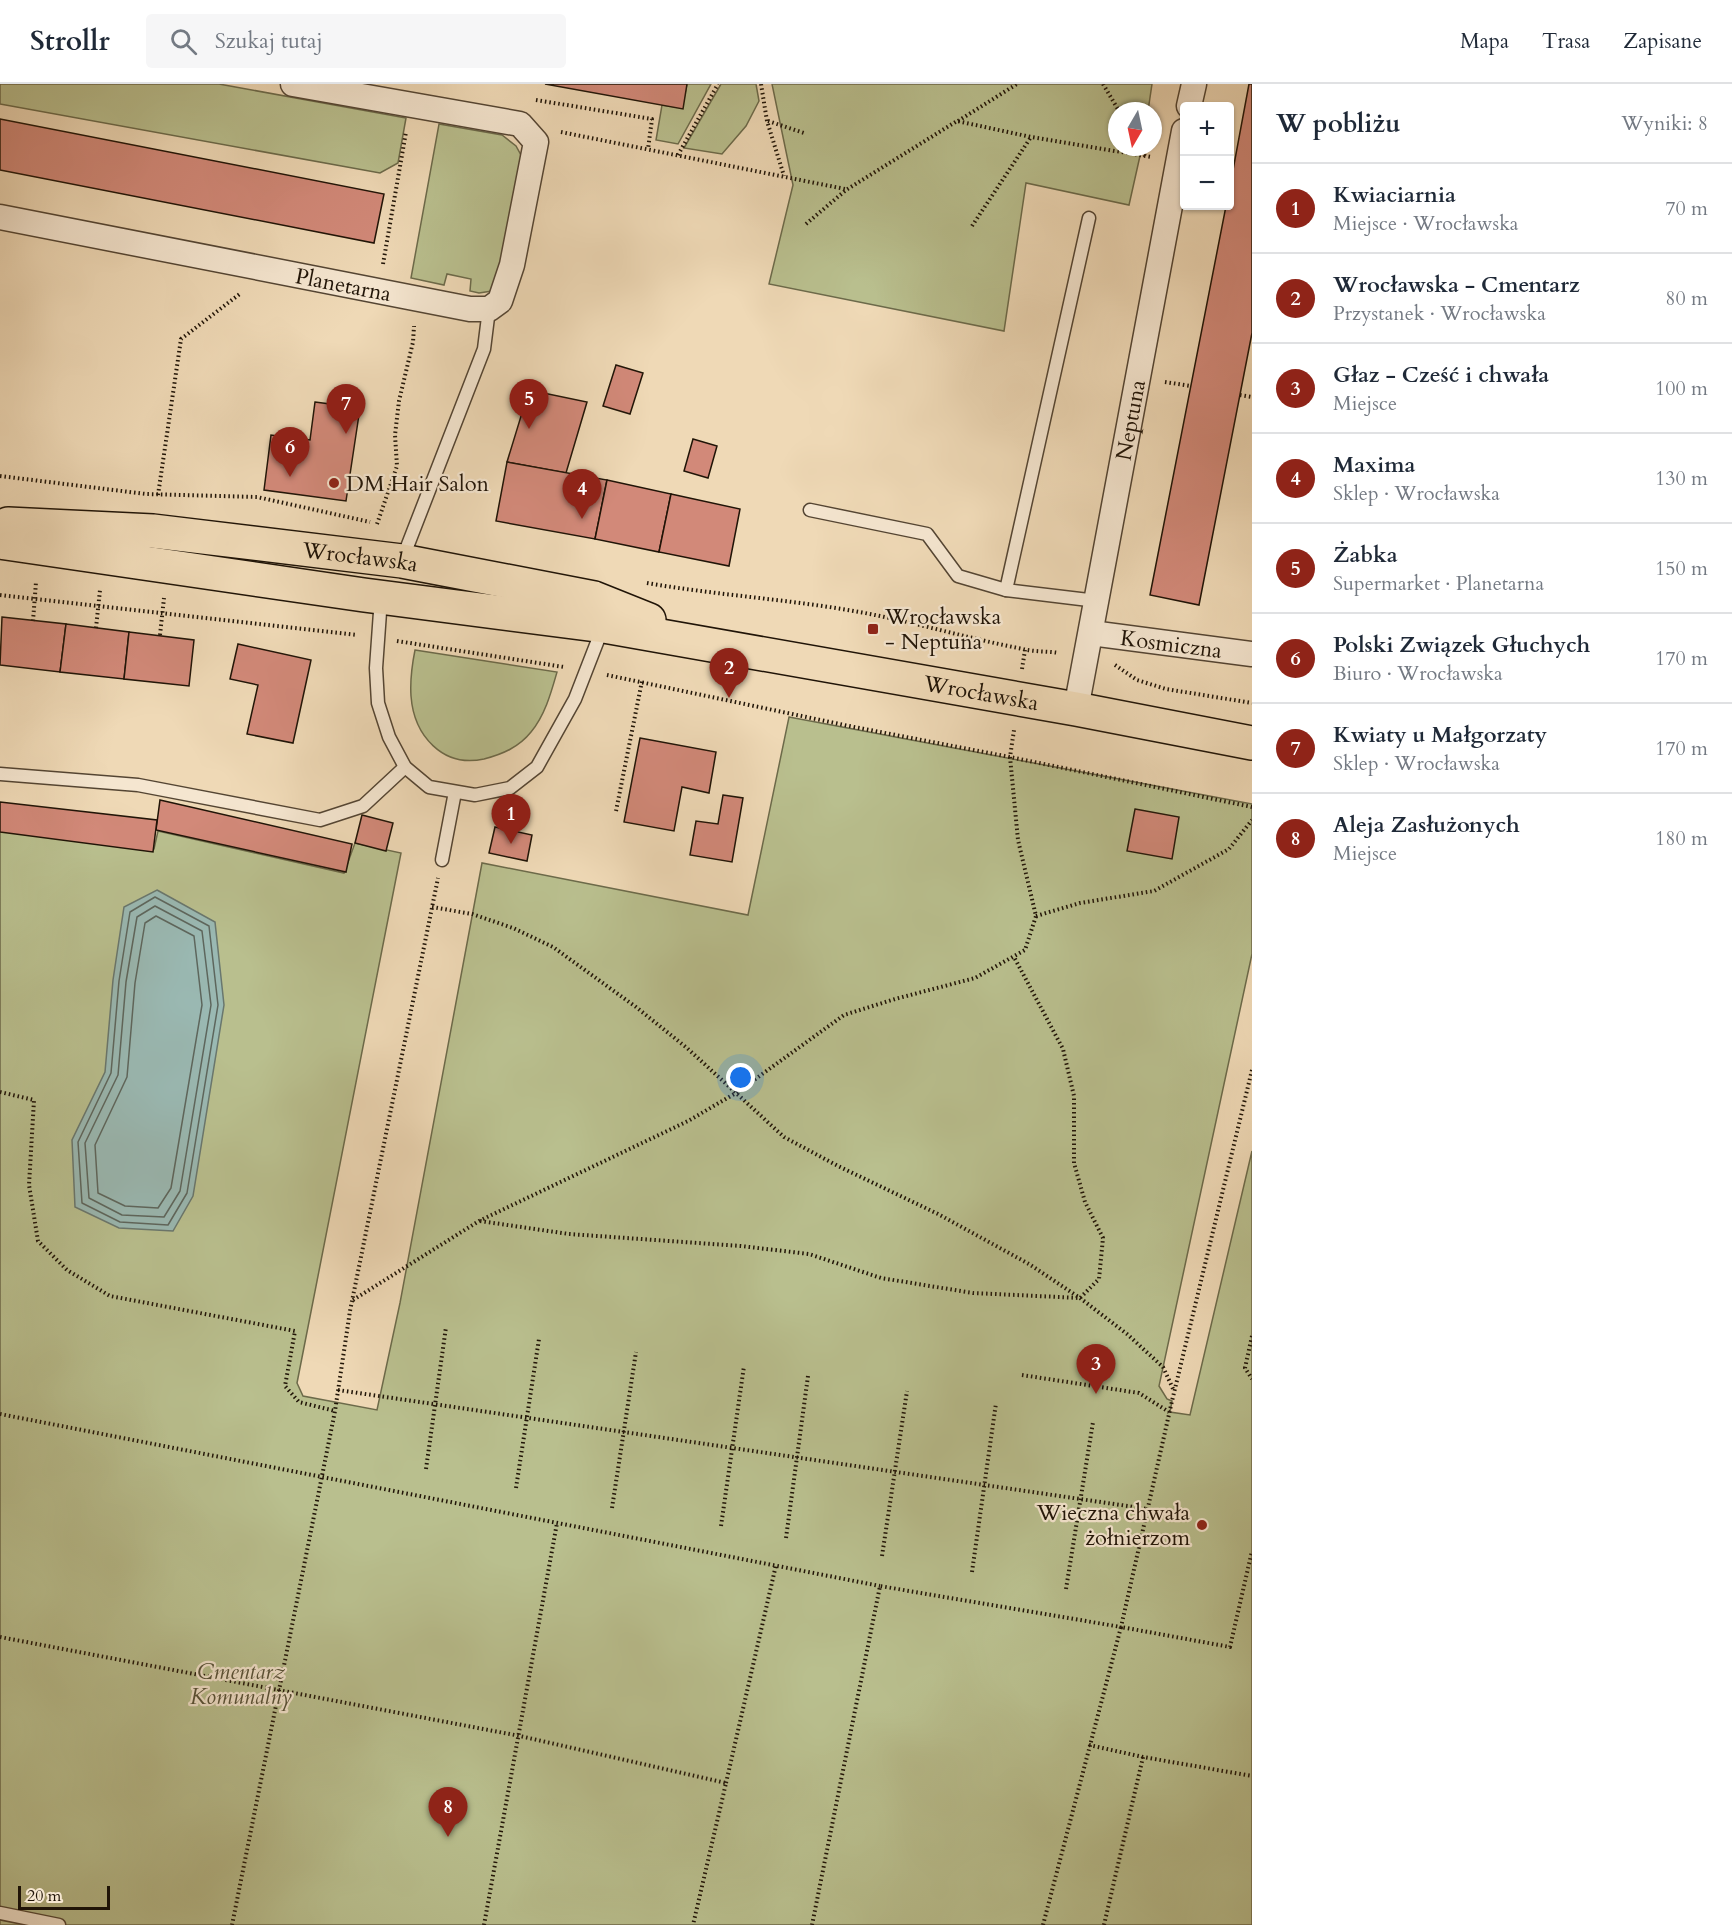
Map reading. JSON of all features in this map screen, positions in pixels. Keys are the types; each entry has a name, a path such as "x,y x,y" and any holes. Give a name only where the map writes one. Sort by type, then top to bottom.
{"main road":[{"name":"Wrocławska","path":"0,524 153,531 402,561 594,598 709,644"},
{"name":"Wrocławska","path":"0,542 381,597 604,626 1076,709 1252,743"}],"street":[{"path":"293,84 520,124 536,142 512,265 501,301 489,309"},
{"path":"1190,102 1194,84"},
{"name":"Neptuna","path":"1076,709 1180,153"},
{"name":"Planetarna","path":"0,217 470,309 489,309"},
{"name":"Kosmiczna","path":"1091,633 1252,654"}],"lane":[{"path":"1006,590 1089,218"},
{"path":"402,561 484,349 489,309"},
{"path":"810,510 927,534 958,576 1006,590 1097,601"},
{"path":"381,597 376,668 378,703 389,737 405,767 429,787 475,795 510,788 537,766 575,699 604,626"},
{"path":"0,774 138,785 320,820 363,806 405,767"},
{"path":"442,860 455,792"},
{"path":"0,1913 59,1925"}],"path":[{"path":"678,155 718,84"},
{"path":"761,84 767,121 784,177"},
{"path":"806,224 846,190 1017,84"},
{"path":"1103,84 1114,102"},
{"path":"526,99 652,118 648,149"},
{"path":"378,291 411,105"},
{"path":"767,121 804,133"},
{"path":"957,121 1031,137 1108,150"},
{"path":"520,124 846,190"},
{"path":"972,225 1031,137"},
{"path":"1145,156 1178,162"},
{"path":"158,495 181,339 270,270"},
{"path":"377,524 397,466 396,423 413,342 413,298"},
{"path":"1240,395 1252,397"},
{"path":"33,621 36,582"},
{"path":"96,628 100,590"},
{"path":"0,595 336,631 586,670 849,726 1252,807"},
{"path":"160,635 164,598"},
{"path":"616,811 642,681"},
{"path":"352,1301 479,1221 687,1121 736,1094 844,1015 975,978 1025,950 1036,916 1018,840 1010,757 1017,699"},
{"path":"1036,916 1080,903 1154,891 1229,849 1252,820"},
{"path":"232,1925 335,1411 352,1301 442,860"},
{"path":"432,907 472,914 513,928 553,947 687,1048 784,1137 1029,1264 1080,1298 1127,1334 1163,1367 1174,1392"},
{"path":"479,1221 569,1234 741,1246 809,1254 881,1278 973,1293 1080,1298 1099,1279 1103,1238 1085,1202 1074,1163 1074,1096 1064,1049 1014,957"},
{"path":"1044,1925 1121,1627 1169,1412 1252,1070"},
{"path":"0,1092 34,1100 29,1185 38,1241 67,1269 110,1296 295,1331 285,1386 299,1402 335,1411"},
{"path":"426,1469 446,1327"},
{"path":"1252,1336 1245,1368 1252,1379"},
{"path":"516,1488 539,1339"},
{"path":"612,1508 636,1352"},
{"path":"722,1526 744,1366"},
{"path":"1022,1375 1139,1393 1169,1412"},
{"path":"786,1538 808,1376"},
{"path":"338,1390 1148,1509"},
{"path":"882,1556 907,1391"},
{"path":"972,1572 996,1403"},
{"path":"0,1413 880,1586 1230,1647 1252,1551"},
{"path":"1066,1589 1093,1422"},
{"path":"484,1925 557,1522"},
{"path":"693,1925 776,1565"},
{"path":"813,1925 880,1586"},
{"path":"0,1637 520,1736 726,1783"},
{"path":"1089,1744 1143,1757 1252,1776"},
{"path":"1104,1925 1143,1757"}],"green space":[{"path":"0,84 219,84 406,118 398,163 380,173 0,104"},
{"path":"687,84 711,84 678,144 656,140 662,105 682,108"},
{"path":"721,84 756,84 759,101 746,126 722,154 684,148"},
{"path":"772,84 1152,84 1149,102 1108,102 1108,156 1140,156 1129,205 1026,183 1004,331 769,284 793,185"},
{"path":"439,124 502,135 516,146 522,157 500,281 492,291 479,293 470,291 471,279 447,274 444,285 411,278"},
{"path":"415,650 557,672 544,711 531,732 521,742 504,752 484,759 469,761 456,759 433,746 418,724 413,711 411,690"},
{"name":"Cmentarz Komunalny","path":"789,717 1252,804 1252,954 1159,1386 1167,1399 1172,1401 1170,1412 1190,1415 1252,1151 1252,1925 0,1925 0,829 154,849 158,831 344,873 355,843 401,853 297,1383 303,1396 377,1410 400,1303 482,863 748,915"}],"water":[{"path":"157,890 215,922 224,1005 193,1196 173,1231 119,1228 75,1207 72,1140 105,1072 113,980 124,907"}],"building":[{"path":"545,84 687,84 683,109"},
{"path":"1249,84 1252,84 1252,333 1199,605 1150,595 1225,210 1234,210 1234,165"},
{"path":"0,119 384,194 374,243 0,170"},
{"path":"616,365 643,373 630,414 603,406"},
{"path":"529,390 587,402 566,473 507,462"},
{"path":"315,402 360,408 346,501 264,490 271,435 310,440"},
{"path":"693,439 717,446 708,478 684,471"},
{"path":"507,462 607,480 595,539 496,521"},
{"path":"607,480 671,494 659,552 595,539"},
{"path":"671,494 740,509 729,566 659,552"},
{"path":"2,617 66,624 60,672 0,665"},
{"path":"66,624 129,632 124,679 60,672"},
{"path":"129,632 194,640 189,686 124,679"},
{"path":"238,644 311,660 293,743 247,734 258,685 230,679"},
{"path":"640,738 716,752 709,793 682,787 674,831 624,822"},
{"path":"723,795 743,798 732,862 690,855 696,821 718,824"},
{"path":"160,800 352,844 346,872 156,830"},
{"path":"0,802 157,820 153,852 0,832"},
{"path":"1135,809 1179,817 1172,859 1127,851"},
{"path":"362,815 393,823 386,851 355,843"},
{"path":"495,827 532,835 527,861 489,853"}],"place":[{"name":"Żabka","path":"529,429"},
{"name":"Kwiaty u Małgorzaty","path":"346,434"},
{"name":"Polski Związek Głuchych","path":"290,477"},
{"name":"DM Hair Salon","path":"334,483"},
{"name":"Maxima","path":"582,519"},
{"name":"Wrocławska - Neptuna","path":"873,629"},
{"name":"Wrocławska - Cmentarz","path":"729,698"},
{"name":"Kwiaciarnia","path":"511,844"},
{"name":"Głaz - Cześć i chwała","path":"1096,1394"},
{"name":"Wieczna chwała żołnierzom","path":"1202,1525"},
{"name":"Aleja Zasłużonych","path":"448,1837"}]}
